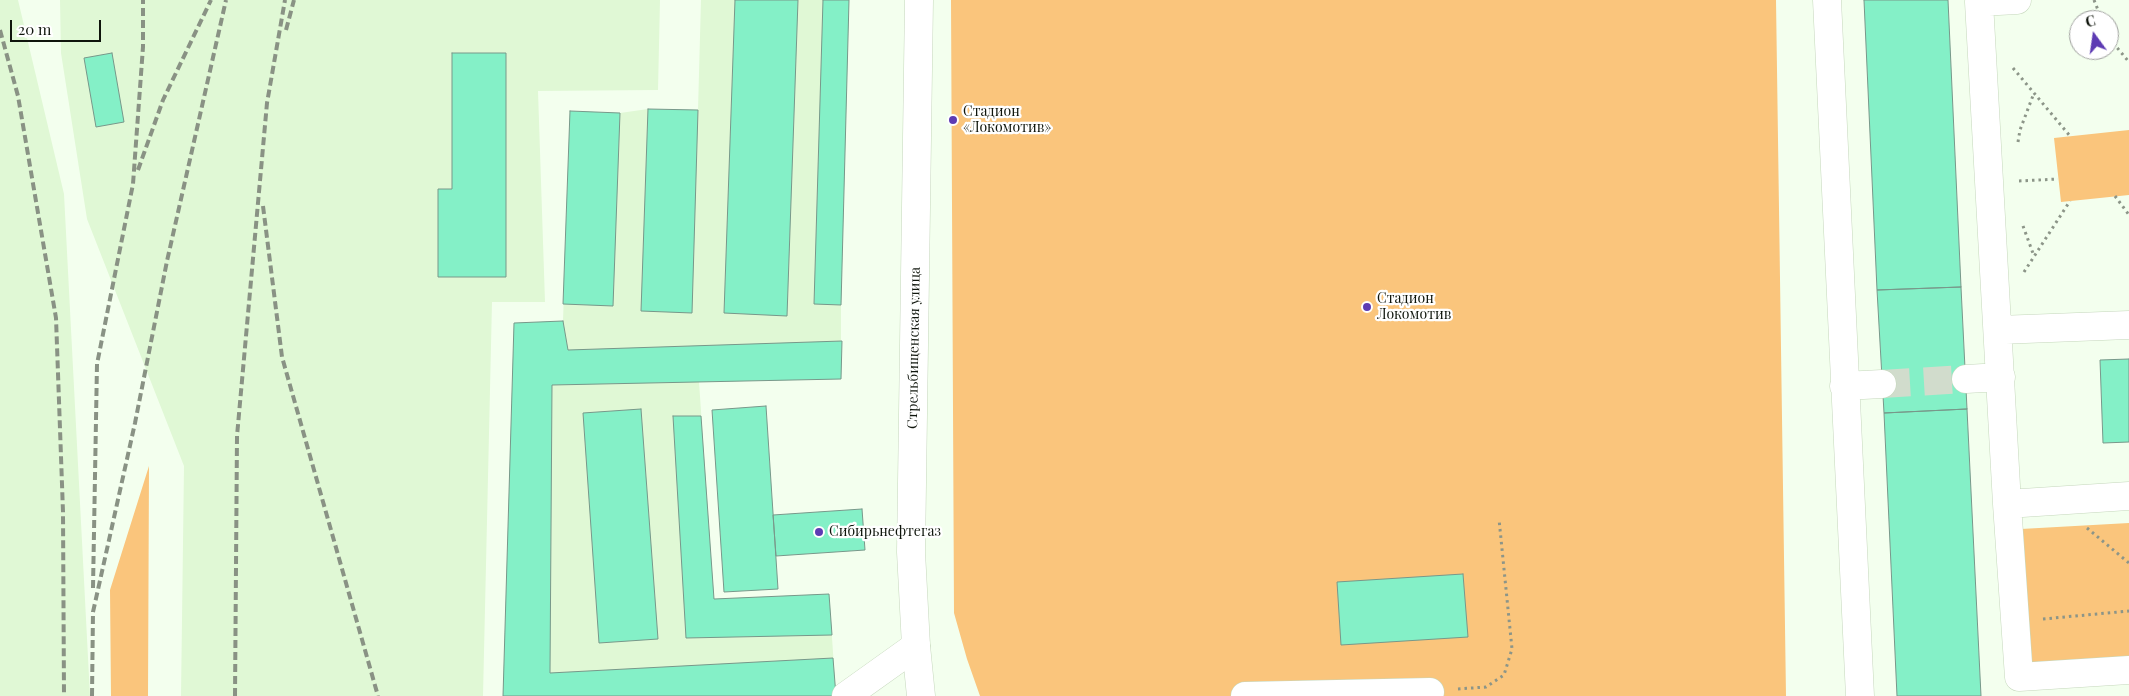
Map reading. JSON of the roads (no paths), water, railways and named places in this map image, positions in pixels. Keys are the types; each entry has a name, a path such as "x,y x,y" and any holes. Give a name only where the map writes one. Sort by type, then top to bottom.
{"main road":[{"name":"Стрельбищенская улица","path":"919,0 911,552 916,646 922,696"},
{"path":"1827,0 1860,696"},
{"path":"2018,0 1980,2 2007,504 2019,686 2129,670"},
{"path":"1998,321 2129,325"},
{"path":"1966,379 2001,377"},
{"path":"1844,386 1882,384"},
{"path":"2007,504 2129,496"},
{"path":"846,696 916,646"},
{"path":"1245,696 1430,692"}],"tunnel":[{"path":"1882,384 1966,379"}],"railway":[{"path":"93,588 97,364 133,184 143,47 143,0"},
{"path":"138,170 163,100 211,0"},
{"path":"92,696 93,612 135,423 167,261 226,0"},
{"path":"235,696 237,436 267,103 285,0"},
{"path":"286,30 294,0"},
{"path":"0,30 18,96 56,318 63,512 64,696"},
{"path":"263,206 282,357 378,696"}],"place":[{"name":"Стадион «Локомотив»","path":"953,120"},
{"name":"Стадион Локомотив","path":"1367,307"},
{"name":"Сибирьнефтегаз","path":"819,532"}]}
